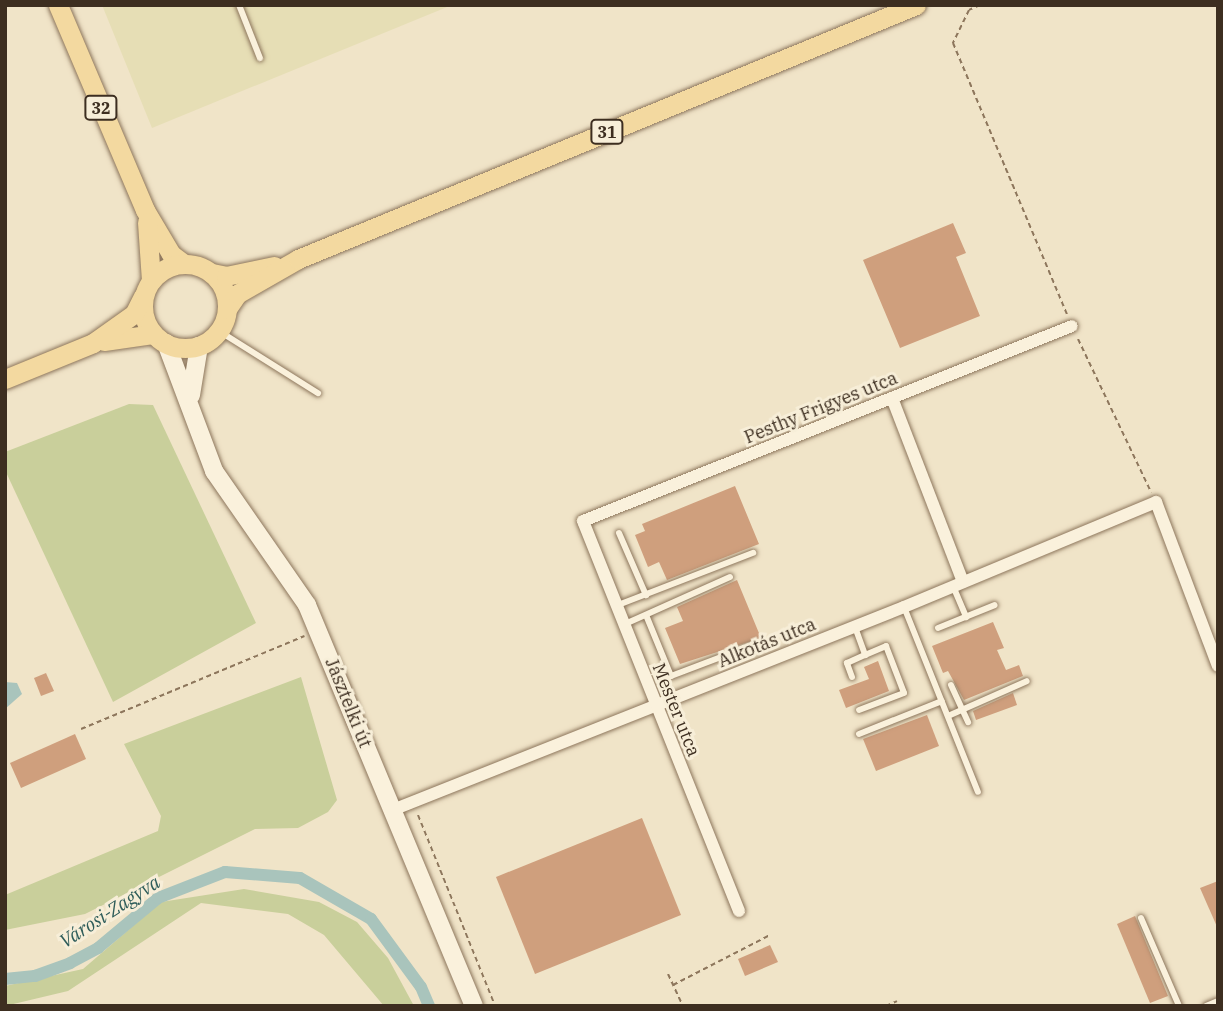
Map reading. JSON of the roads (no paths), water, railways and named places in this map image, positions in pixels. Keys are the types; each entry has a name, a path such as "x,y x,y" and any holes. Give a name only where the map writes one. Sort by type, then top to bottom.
{"main road":[{"name":"32","path":"58,5 145,210 171,254 183,263"},
{"name":"31","path":"219,331 227,309 237,294 298,259 916,5"},
{"name":"32","path":"145,210 148,286"},
{"name":"31","path":"183,263 226,276 298,259"},
{"path":"5,379 93,343 134,314 148,286 171,266 183,263"},
{"path":"212,273 221,283 227,309"},
{"path":"148,286 144,314 160,339"},
{"path":"93,343 160,339 199,346 219,331"}],"street":[{"name":"Pesthy Frigyes utca","path":"583,521 1072,326"},
{"name":"Jásztelki út","path":"160,339 214,471 277,558 317,630 390,811 474,1006"},
{"name":"Jásztelki út","path":"193,416 190,386 199,346"},
{"path":"892,398 958,584"},
{"name":"Alkotás utca","path":"390,811 855,627 1156,502 1214,649"},
{"name":"Mester utca","path":"583,521 739,911"},
{"path":"1214,649 1218,666"}],"lane":[{"path":"239,5 260,58"},
{"path":"219,331 318,393"},
{"path":"619,533 646,594"},
{"path":"616,606 753,553"},
{"path":"623,625 730,578"},
{"path":"958,584 967,617"},
{"path":"938,628 995,605"},
{"path":"904,607 978,792"},
{"path":"646,615 671,676 758,643"},
{"path":"855,627 865,655"},
{"path":"852,677 847,663 886,646 904,692 859,710"},
{"path":"948,716 1027,681"},
{"path":"951,685 968,722"},
{"path":"859,734 942,701"},
{"path":"1141,918 1179,1006"},
{"path":"1206,1006 1218,1001"}],"water":[{"path":"5,682 17,683 22,694 5,709"}],"waterway":[{"name":"Városi-Zagyva","path":"5,979 35,976 70,963 98,948 158,898 225,872 300,878 371,919 421,987 429,1006"}]}
